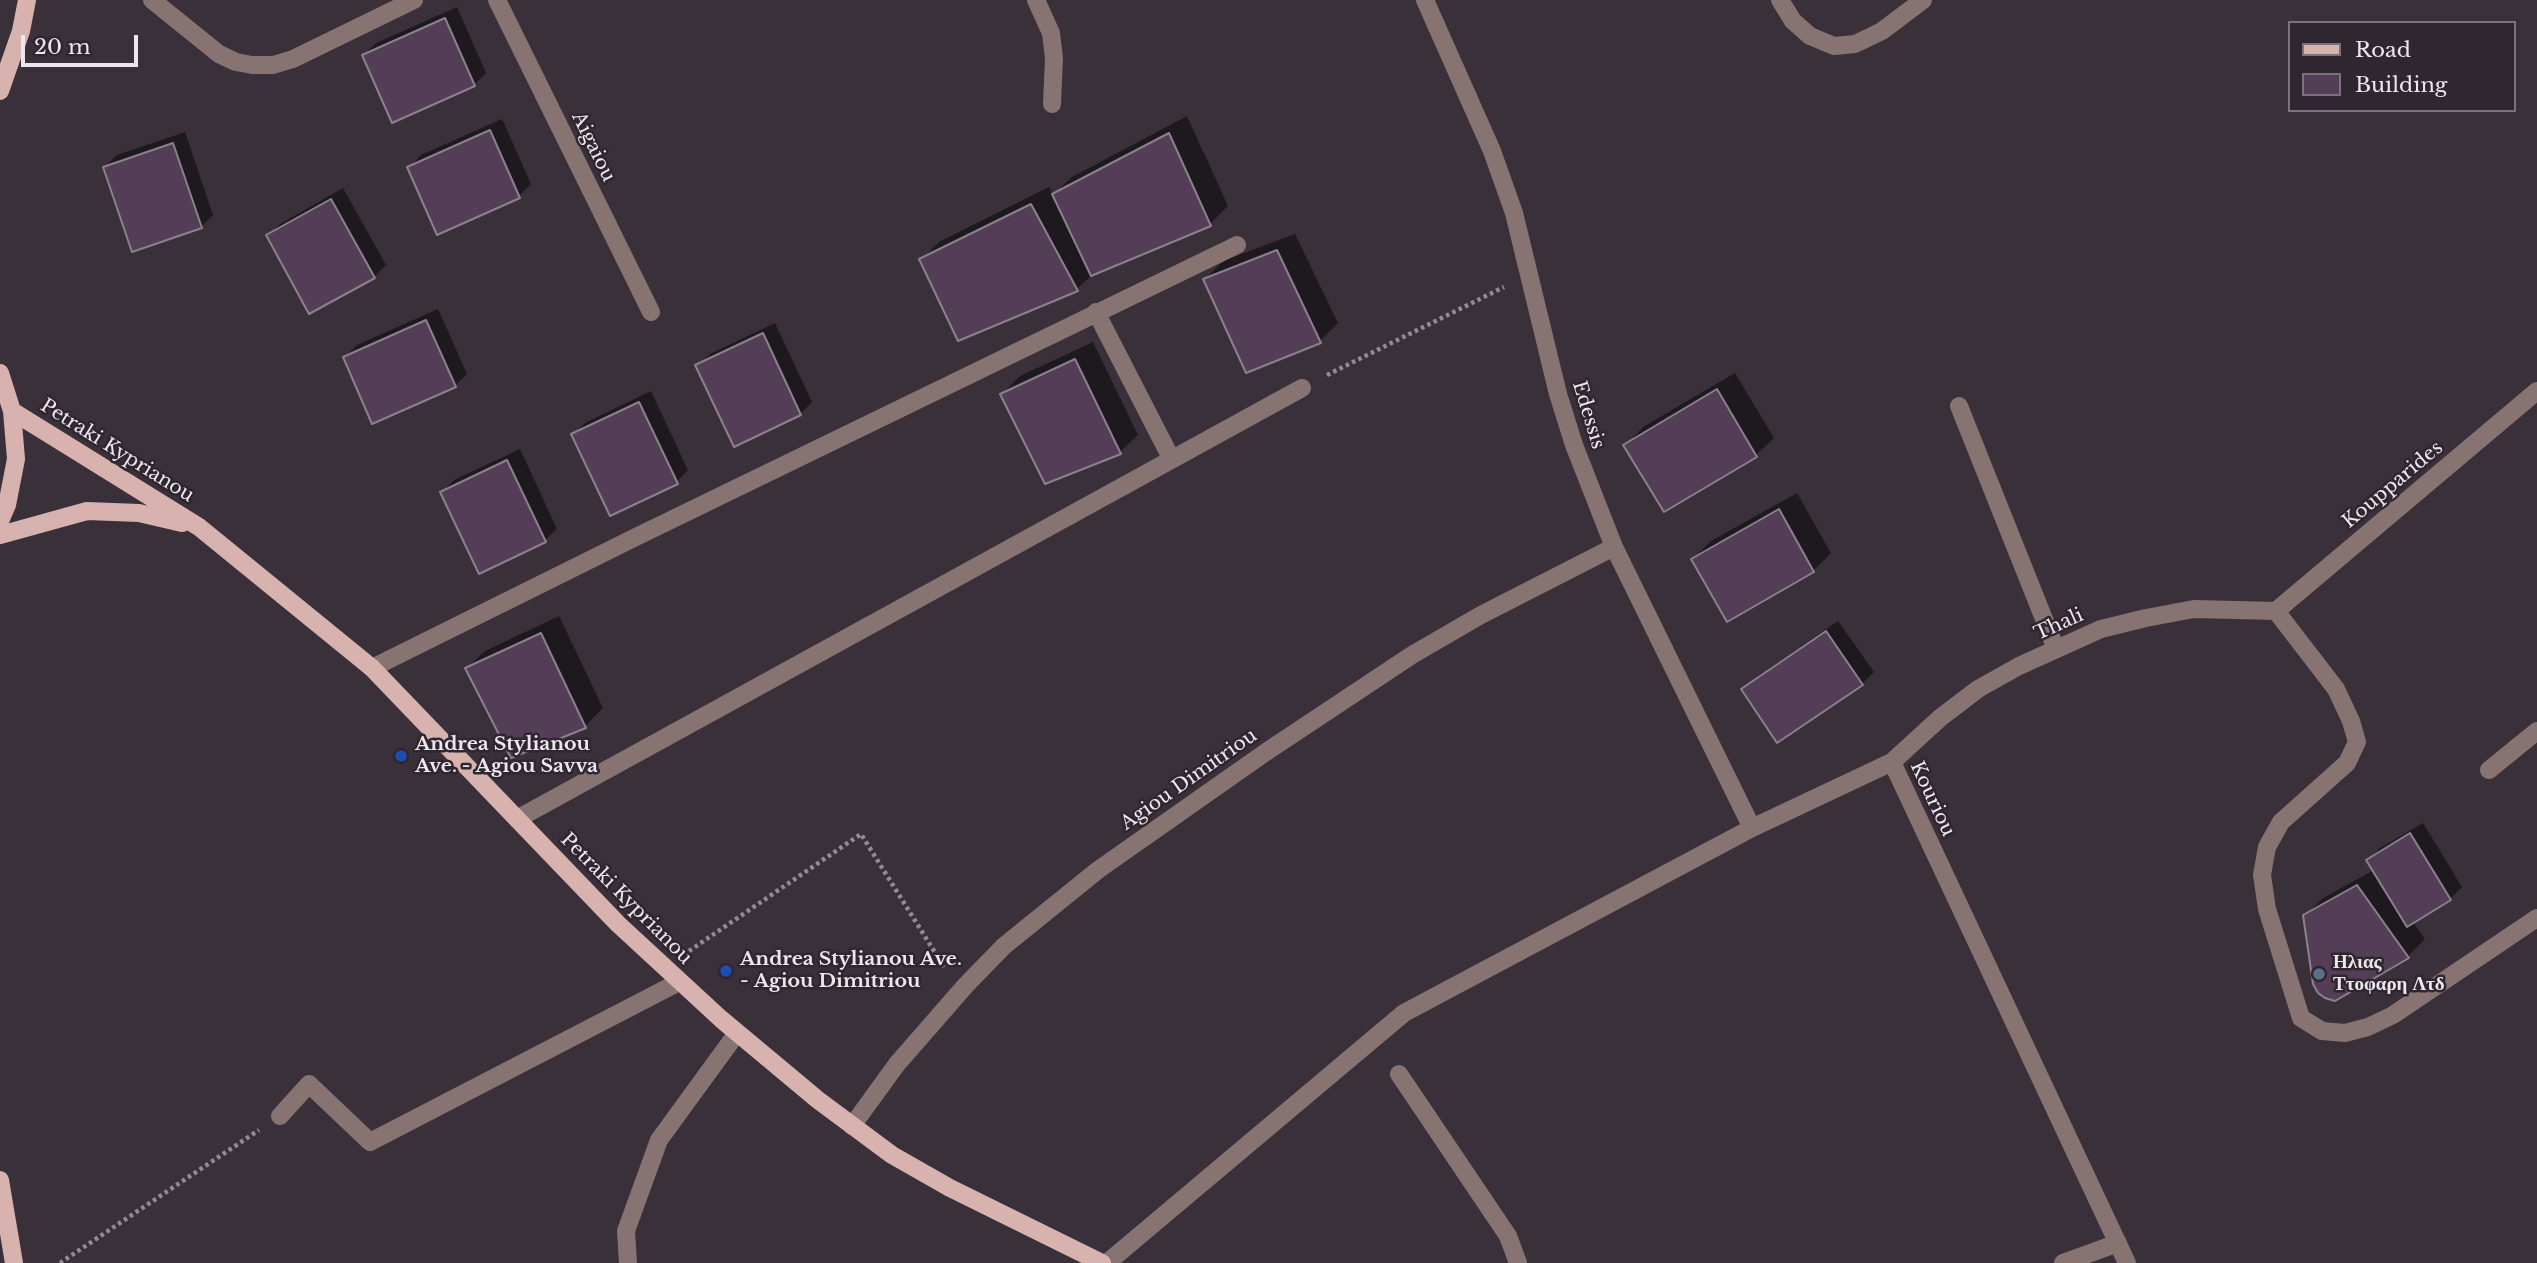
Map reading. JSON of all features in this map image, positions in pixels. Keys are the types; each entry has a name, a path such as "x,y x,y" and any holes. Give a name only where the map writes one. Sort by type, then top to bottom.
{"main road":[{"path":"0,91 21,31 27,0"},
{"path":"0,373 12,411 16,458 7,505 0,521"},
{"name":"Petraki Kyprianou","path":"12,411 199,527 372,668 664,968 737,1033 852,1126 892,1155 950,1188 1105,1263"},
{"name":"Petraki Kyprianou","path":"0,535 86,511 139,513 199,527"},
{"path":"0,1180 14,1263"}],"street":[{"path":"152,0 219,54 236,62 252,65 273,65 293,59 414,0"},
{"name":"Aigaiou","path":"496,0 651,312"},
{"path":"1037,0 1051,33 1054,58 1052,104"},
{"name":"Edessis","path":"1425,0 1492,150 1514,213 1574,445 1614,547 1752,828"},
{"path":"1780,0 1793,21 1810,36 1834,46 1855,44 1882,31 1923,0"},
{"path":"372,668 1237,245"},
{"path":"1096,312 1171,458"},
{"path":"517,819 1302,388"},
{"name":"Koupparides","path":"2276,611 2537,391"},
{"path":"1959,406 2056,649"},
{"name":"Agiou Dimitriou","path":"852,1126 897,1064 960,992 1004,946 1061,898 1151,831 1412,655 1481,615 1614,547"},
{"name":"Thali","path":"1892,762 1940,718 1978,689 2101,629 2194,609 2276,611"},
{"path":"2276,611 2336,689 2351,721 2357,742 2347,763 2281,822 2267,847 2262,875 2267,909 2301,1018 2322,1031 2345,1033 2368,1027 2393,1015 2537,918"},
{"path":"2489,770 2537,731"},
{"name":"Kouriou","path":"1105,1263 1404,1013 1752,828 1892,762 2127,1263"},
{"path":"280,1116 309,1084 370,1142 680,982"},
{"path":"628,1263 626,1231 659,1140 737,1033"},
{"path":"1399,1074 1508,1236 1518,1263"},
{"path":"2063,1263 2118,1242"}],"path":[{"path":"1302,388 1530,274"},
{"path":"664,968 861,834 960,992"},
{"path":"60,1263 280,1116"}],"building":[{"path":"445,18 475,86 392,123 362,55"},
{"path":"490,130 520,198 437,235 407,167"},
{"path":"1169,133 1211,226 1091,276 1052,194"},
{"path":"173,143 202,228 132,252 103,167"},
{"path":"331,199 375,278 309,314 266,235"},
{"path":"1031,204 1078,291 958,341 919,259"},
{"path":"1277,250 1321,343 1246,373 1203,279"},
{"path":"426,320 456,387 372,424 343,357"},
{"path":"763,333 801,415 734,447 695,365"},
{"path":"1075,359 1121,454 1045,484 1000,394"},
{"path":"1717,389 1757,457 1664,512 1623,445"},
{"path":"639,402 678,484 610,516 571,434"},
{"path":"507,460 546,542 479,574 440,492"},
{"path":"1779,509 1814,572 1727,622 1691,559"},
{"path":"1826,631 1863,685 1777,743 1741,689"},
{"path":"541,633 586,728 511,758 465,668"},
{"path":"2410,833 2451,900 2407,927 2366,860"},
{"path":"2357,885 2409,958 2335,1001 2318,993 2313,984 2303,915"}],"place":[{"name":"Andrea Stylianou Ave. - Agiou Savva","path":"401,756"},
{"name":"Andrea Stylianou Ave. - Agiou Dimitriou","path":"726,971"},
{"name":"Ηλιας Ττοφαρη Λτδ","path":"2319,974"}]}
